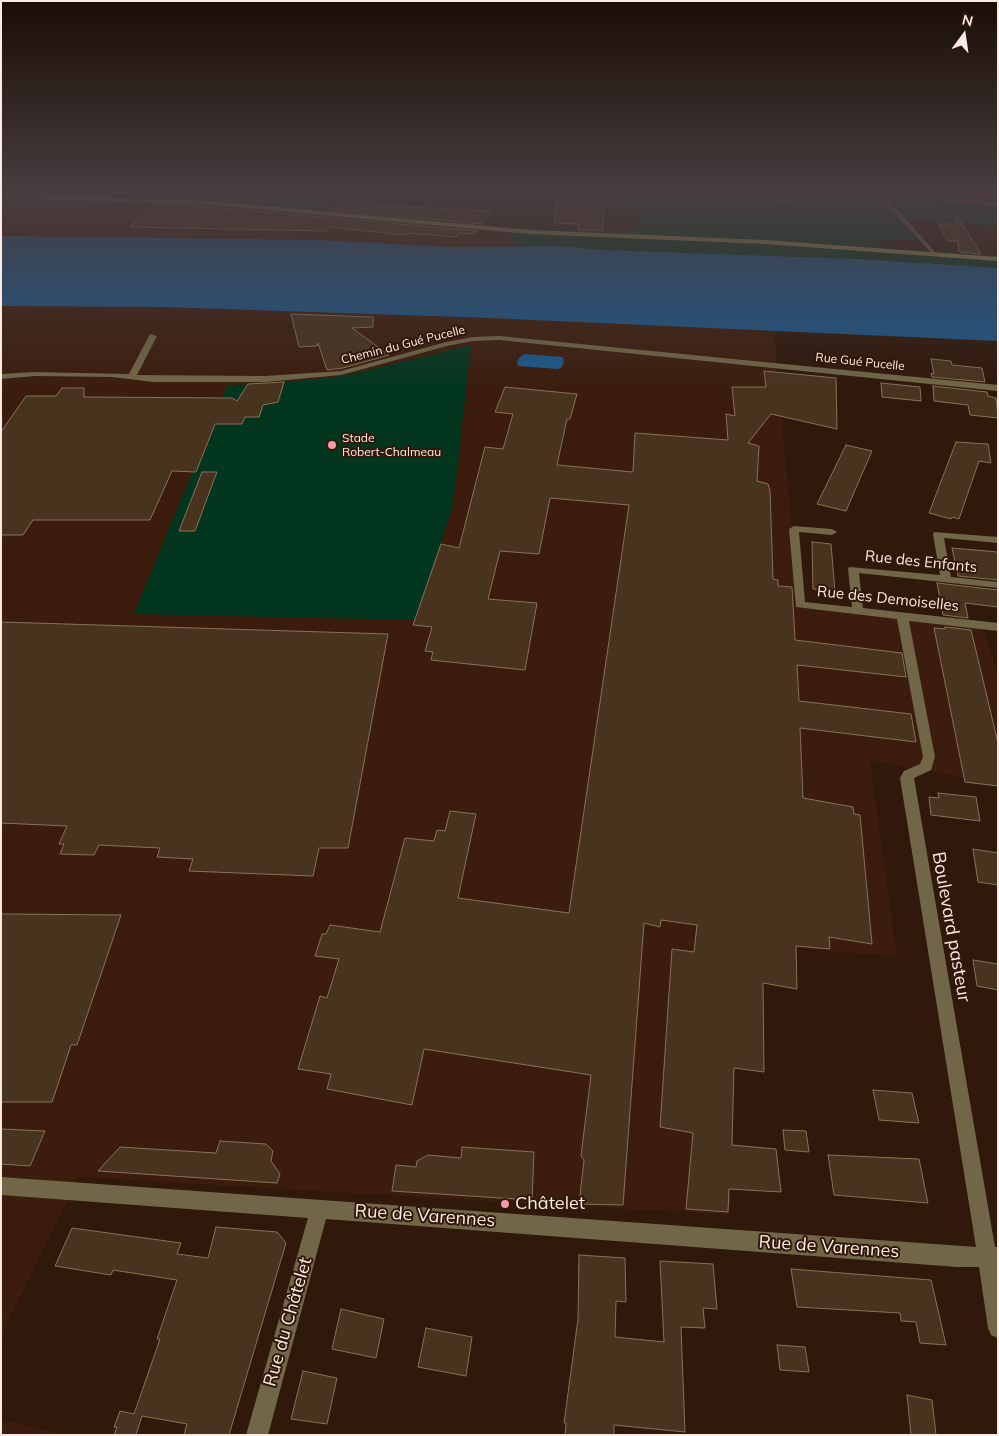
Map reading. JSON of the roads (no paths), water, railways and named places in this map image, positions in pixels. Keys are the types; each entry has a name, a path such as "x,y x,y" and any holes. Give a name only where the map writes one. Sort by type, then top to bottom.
{"main road":[{"path":"973,257 998,259"}],"street":[{"path":"132,377 153,336"},
{"name":"Chemin du Gué Pucelle","path":"1,377 45,374 265,379 341,372 446,344 490,338 721,360"},
{"name":"Rue Gué Pucelle","path":"721,360 998,388"},
{"name":"Rue des Demoiselles","path":"832,532 794,529 800,605 997,629"},
{"path":"946,579 938,534 998,540"},
{"name":"Rue des Enfants","path":"858,612 853,569 998,585"},
{"name":"Boulevard pasteur","path":"902,616 929,758 926,767 908,774 906,778 992,1256"},
{"name":"Rue de Varennes","path":"1,1186 957,1257 992,1256"},
{"name":"Rue du Châtelet","path":"257,1435 320,1209"},
{"path":"992,1256 998,1328"}],"water":[{"path":"1,257 800,257 998,268 998,341 490,318 164,307 1,306"},
{"path":"524,354 563,357 564,362 561,368 557,369 519,366 517,364 518,359"}],"place":[{"name":"Stade Robert-Chalmeau","path":"332,445"},
{"name":"Châtelet","path":"505,1204"}]}
